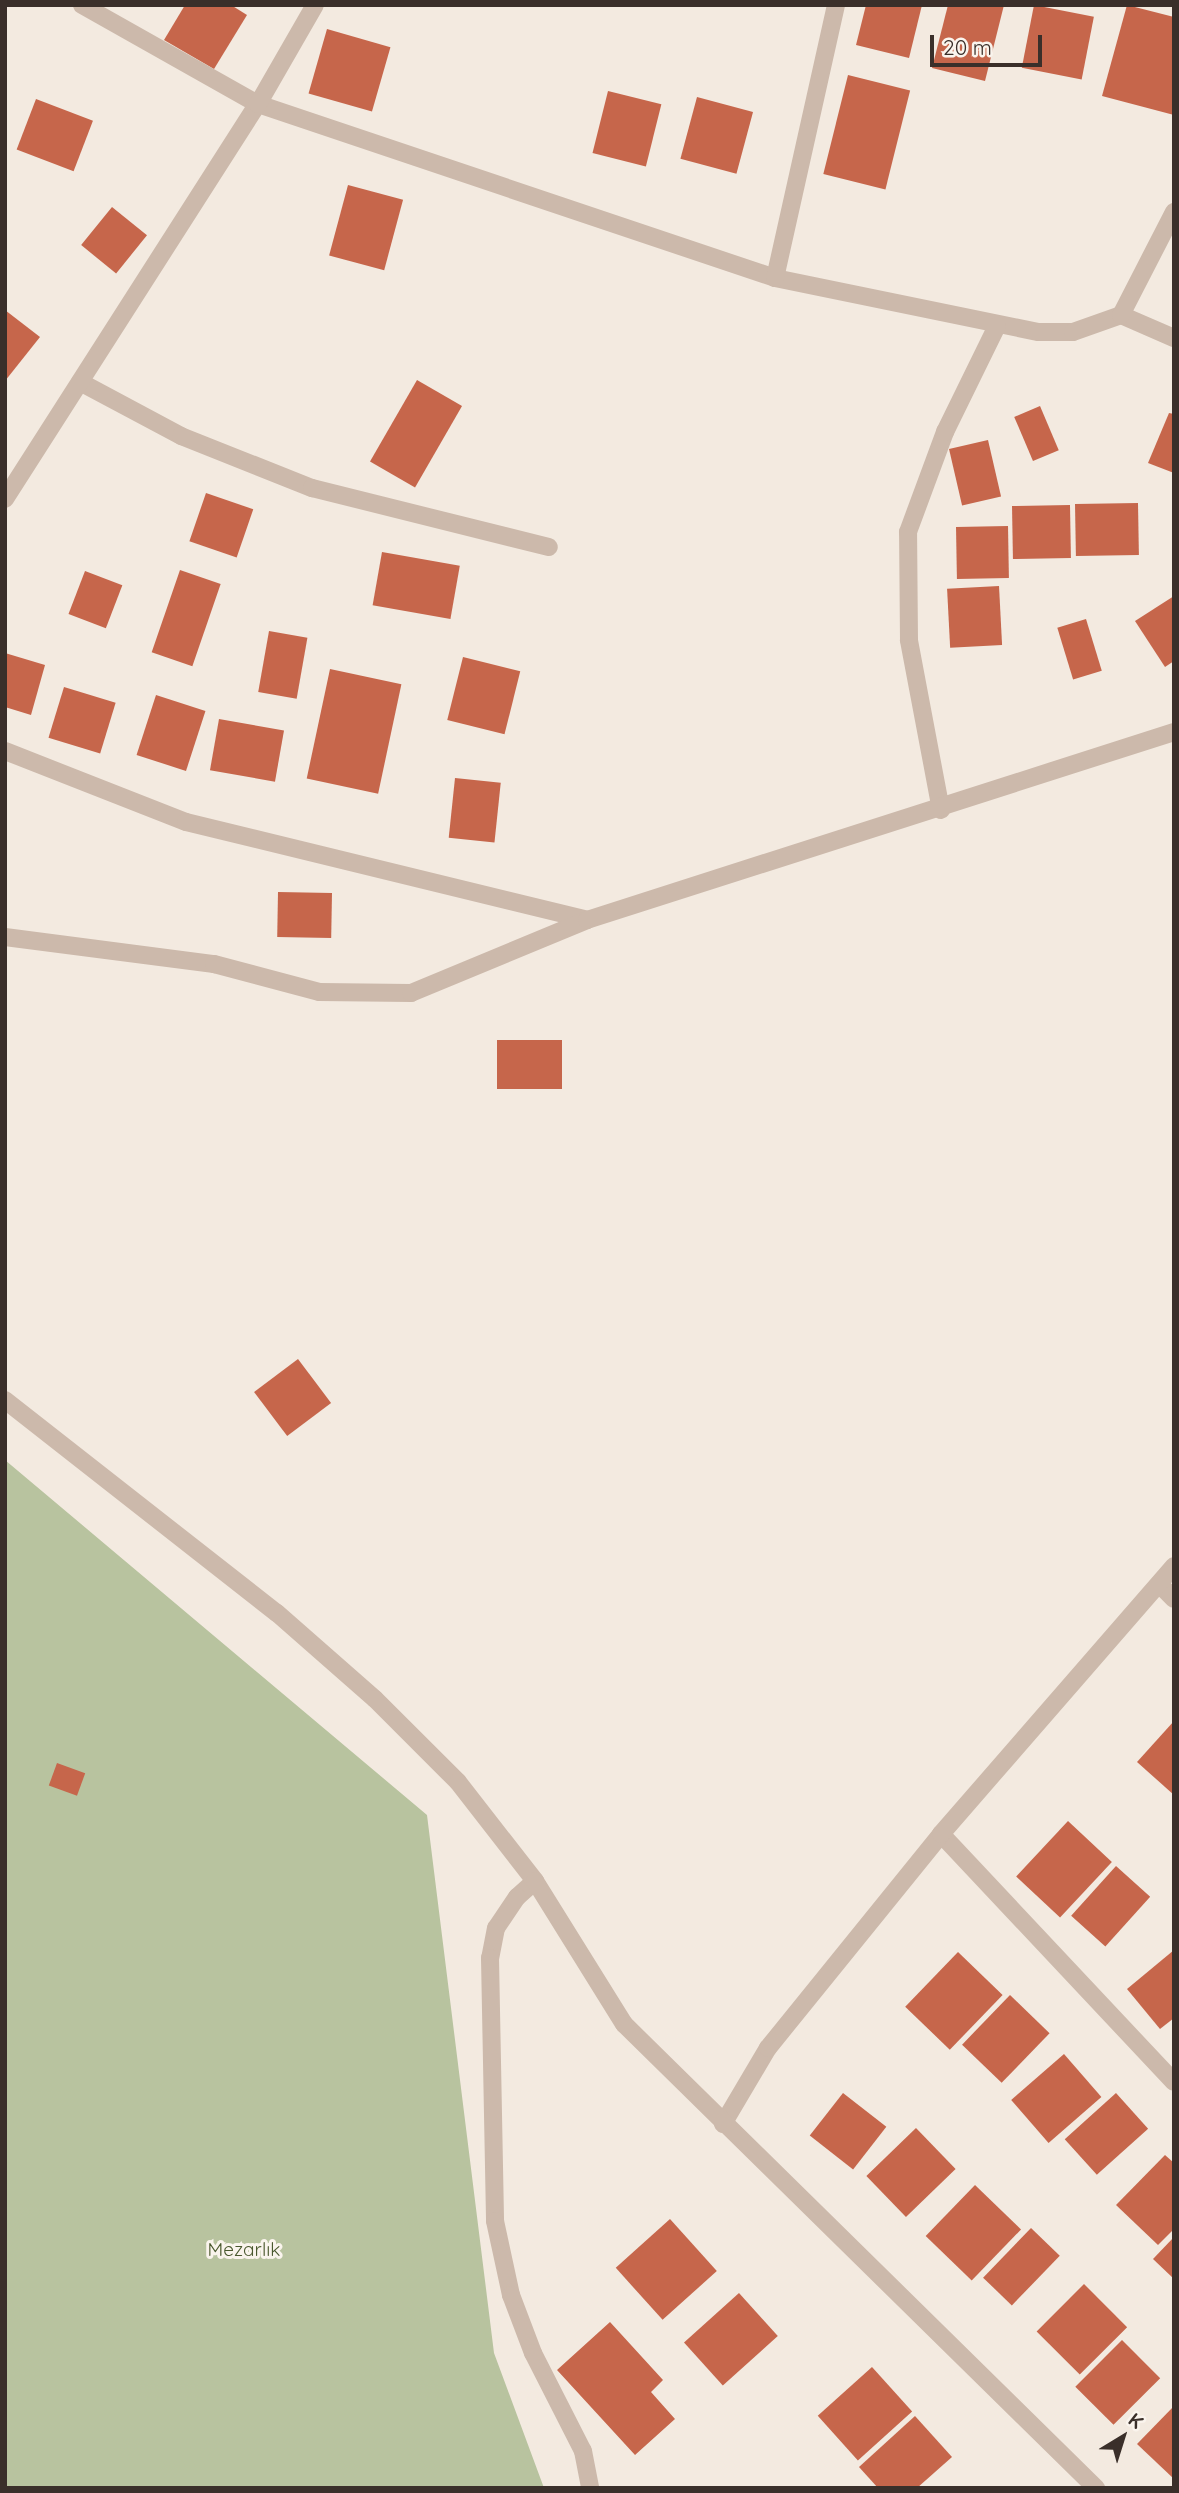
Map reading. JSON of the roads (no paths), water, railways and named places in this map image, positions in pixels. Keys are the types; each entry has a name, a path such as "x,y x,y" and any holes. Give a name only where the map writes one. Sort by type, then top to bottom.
{"street":[{"path":"82,5 258,104 775,278 997,326 1073,332 1121,316 1174,338"},
{"path":"5,499 258,104 315,5"},
{"path":"775,278 836,5"},
{"path":"1121,316 1174,212"},
{"path":"941,810 909,640 908,532 945,432 997,326"},
{"path":"80,382 181,436 268,473 312,488 549,547"},
{"path":"5,937 214,964 319,992 411,993 587,920 941,810 1174,732"},
{"path":"5,751 187,822 587,920"},
{"path":"5,1400 277,1613 375,1699 458,1782 535,1881 624,2024 1096,2488"},
{"path":"723,2124 768,2048 941,1834 1174,1566"},
{"path":"1159,1584 1174,1599"},
{"path":"941,1834 1174,2082"},
{"path":"535,1881 517,1897 496,1928 490,1958 495,2221 511,2295 533,2353 583,2451 590,2488"}],"park label":[{"name":"Mezarlık","path":"244,2250"}]}
